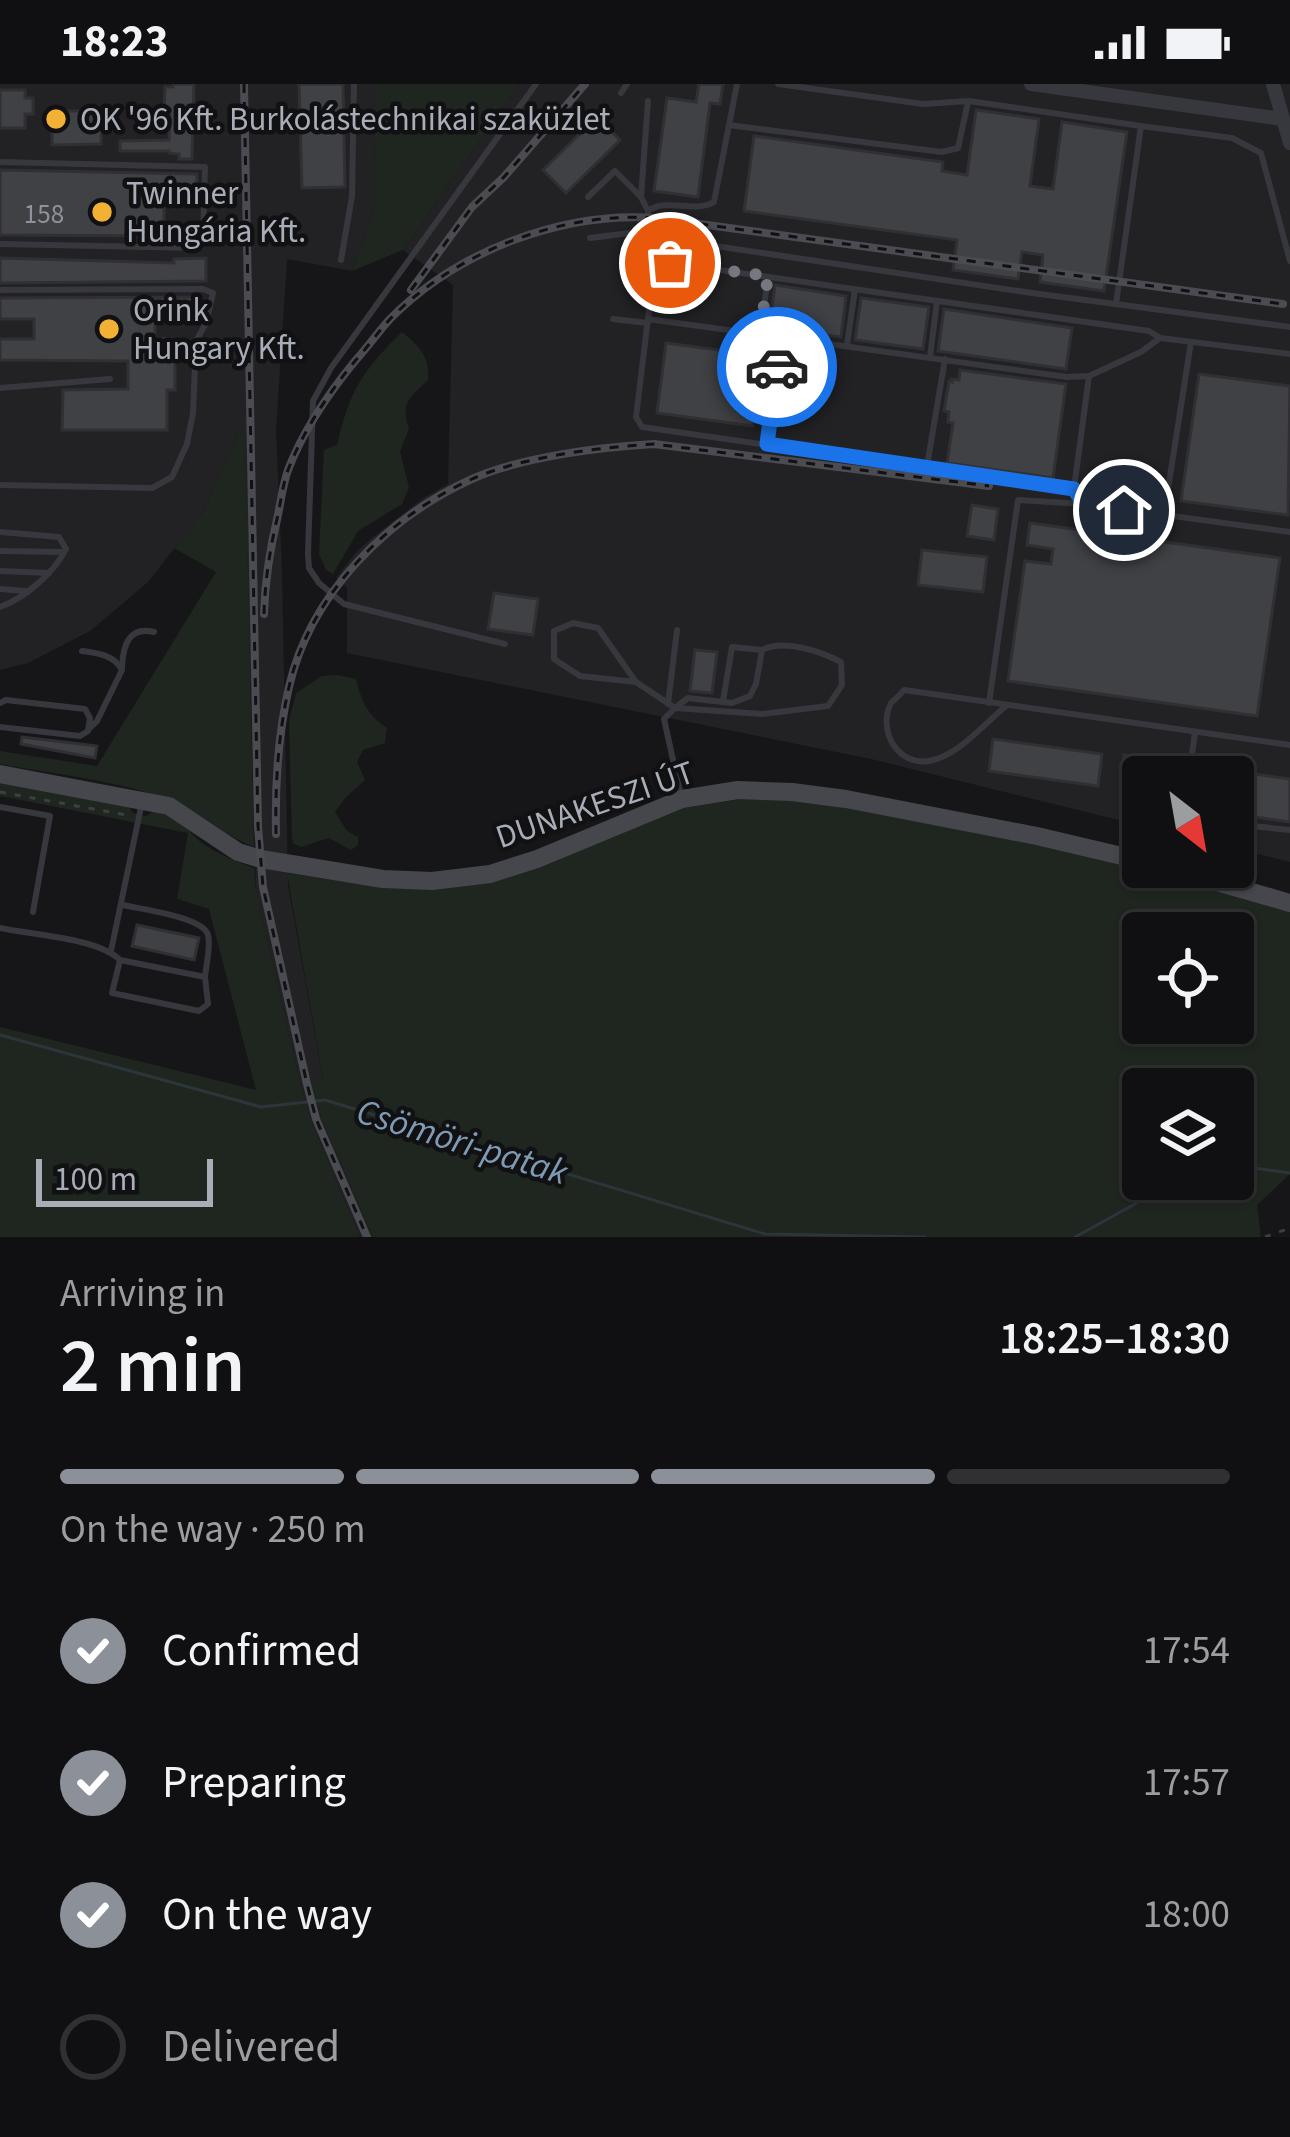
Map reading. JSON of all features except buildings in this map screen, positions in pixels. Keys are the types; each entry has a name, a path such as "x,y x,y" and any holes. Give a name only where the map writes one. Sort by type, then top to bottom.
{"street":[{"path":"1031,84 1283,119"},
{"path":"1273,84 1290,142"},
{"name":"DUNAKESZI ÚT","path":"0,774 141,809 169,806 238,852 399,880 490,874 682,799 738,790 846,799 1122,856"},
{"path":"1238,888 1290,903"}],"lane":[{"path":"341,260 352,196 354,84"},
{"path":"505,644 344,604 319,583 309,568 314,401 331,368 536,84"},
{"path":"621,93 627,84"},
{"path":"648,211 657,205 705,207 714,202 736,84"},
{"path":"778,84 923,104 968,101 1232,138 1261,153 1290,261"},
{"path":"640,196 648,101"},
{"path":"729,124 942,152 958,148 968,101"},
{"path":"1116,304 1141,126"},
{"path":"0,162 206,166 204,233 197,248 0,244"},
{"path":"588,197 615,172 640,196 655,237"},
{"path":"590,238 630,233 1290,327"},
{"path":"1074,489 642,427 636,417 654,269 670,263 768,276 1290,355"},
{"path":"760,334 768,276"},
{"path":"847,345 855,288"},
{"path":"0,290 213,292 196,341 187,444 172,477 152,488 0,485"},
{"path":"930,357 937,300"},
{"path":"613,319 781,336 1067,377 1088,376 1160,338"},
{"path":"767,444 781,336"},
{"path":"1164,515 1191,342"},
{"path":"927,466 945,359"},
{"path":"1084,504 1074,489 1088,376"},
{"path":"0,388 110,379"},
{"path":"989,703 1018,500 1084,504 1290,532"},
{"path":"0,532 59,537 66,550 49,573 0,608"},
{"path":"0,550 64,553"},
{"path":"0,571 49,573"},
{"path":"0,589 27,591"},
{"path":"636,682 580,676 554,659 554,631 573,623 598,628 636,682 672,706 762,714 828,706 842,685 841,662 822,652 771,645 762,650 732,647 723,701"},
{"path":"0,728 80,736 97,721 122,670 127,640 143,629 154,632"},
{"path":"677,630 672,706 664,719 682,799"},
{"path":"82,650 117,661 122,670"},
{"path":"672,706 688,698 732,703 750,696 762,650"},
{"path":"1006,706 962,744 941,758 924,762 909,759 894,748 887,730 891,703 904,691 1290,745"},
{"path":"0,704 5,700 86,709 88,731"},
{"path":"1192,756 1195,732"},
{"path":"0,807 50,816 34,911"},
{"path":"111,950 141,809"},
{"path":"1254,826 1290,830"},
{"path":"120,961 112,993 200,1011 208,1004 208,935 202,926 122,905"},
{"path":"0,928 111,950 120,961 205,976"}],"path":[{"path":"0,792 141,809"},
{"path":"1265,1237 1290,1228"}],"shaded area":[{"path":"0,84 375,84 374,210 352,271 287,259 276,431 288,885 323,1079 313,1081 323,1123 373,1237 360,1237 314,1128 256,890 244,432 239,433 203,512 148,582 90,631 28,663 0,670"},
{"path":"375,84 519,84 403,250 352,271 374,210"},
{"path":"519,84 1290,84 1290,862 1254,853 1254,756 1122,756 1122,821 871,759 347,653 347,587 336,578 373,537 448,484 453,285 403,250"},
{"path":"402,332 422,352 428,372 428,380 406,407 409,429 400,451 409,488 402,504 358,531 333,574 319,554 324,450 337,445 359,382"},
{"path":"245,432 254,847 160,797 116,784 0,764 0,751 97,766 216,572 174,548 203,512 239,433"},
{"path":"322,676 356,679 366,707 387,728 385,743 363,750 357,762 365,780 335,812 347,831 358,837 358,845 351,850 329,838 301,847 292,838 289,721 296,693"},
{"path":"0,777 127,803 133,813 146,816 159,809 185,823 205,845 254,868 301,1086 360,1237 0,1237 0,1027 256,1090 209,909 177,899 188,833 0,796"},
{"path":"795,798 1033,843 1122,865 1122,888 1206,888 1290,912 1290,1174 1257,1205 1261,1237 373,1237 323,1123 312,1081 323,1078 287,873 374,886 433,887 683,808 742,799"}],"waterway":[{"name":"Csömöri-patak","path":"0,1035 261,1107 325,1100 765,1234 925,1237"},
{"name":"Csömöri-patak","path":"1254,1168 1290,1173"},
{"name":"Csömöri-patak","path":"1075,1237 1142,1200"}],"railway":[{"path":"244,84 263,887 316,1119 367,1237"},
{"path":"411,290 472,207 585,84"},
{"path":"264,614 270,552 286,475 335,386 386,324 417,295 479,255 548,229 585,221 657,218 1283,304"},
{"path":"276,834 285,705 299,653 315,621 334,590 383,537 411,514 472,479 561,454 654,444 989,486"}],"way so far":[{"path":"670,263 768,276 760,334 781,336 777,367"}],"place":[{"name":"OK '96 Kft. Burkolástechnikai szaküzlet","path":"56,119"},
{"name":"Twinner Hungária Kft.","path":"102,212"},
{"name":"Orink Hungary Kft.","path":"109,329"}],"route":[{"path":"777,367 767,444 1074,489 1084,504 1124,510"}]}
